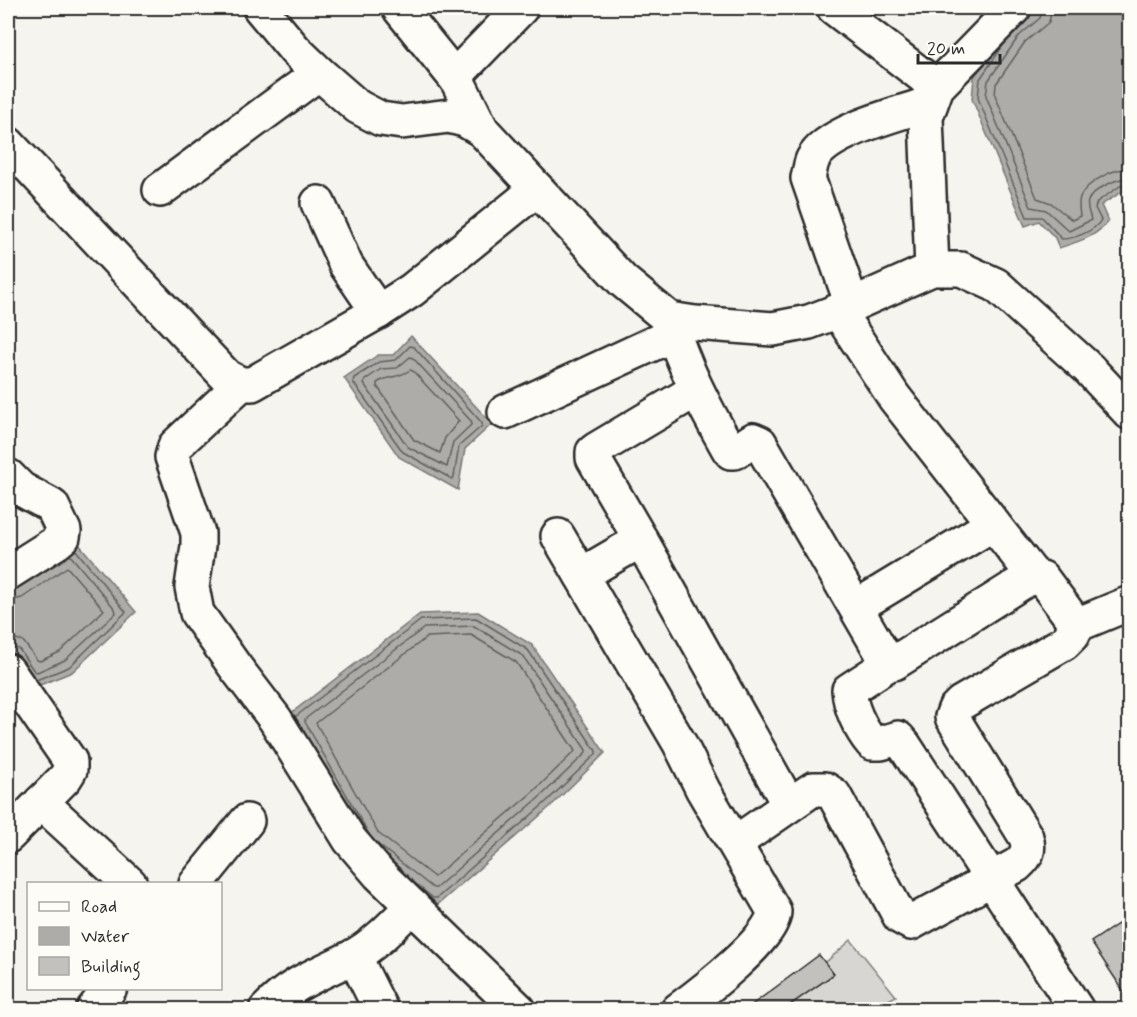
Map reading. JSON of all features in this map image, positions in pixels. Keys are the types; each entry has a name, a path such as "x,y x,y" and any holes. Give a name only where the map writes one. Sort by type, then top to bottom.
{"street":[{"path":"260,8 295,50 319,73 358,107 381,120 402,122 449,116 465,120 482,130"},
{"path":"399,8 457,80 482,130 623,281 671,326 696,390 731,452 735,452 753,440 760,443 890,663"},
{"path":"457,80 456,75 459,70 521,8"},
{"path":"834,8 934,95"},
{"path":"932,269 926,117 934,95 1014,8"},
{"path":"160,190 319,73"},
{"path":"934,95 837,136 822,147 812,160 808,178 845,308 894,397 1034,576"},
{"path":"8,144 227,377 241,384 252,384 412,290 537,189"},
{"path":"318,203 346,265 378,312"},
{"path":"505,412 671,326 695,323 773,329 809,322 932,269 961,269 996,285 1088,368 1130,413"},
{"path":"241,384 175,446 172,452 198,534 192,587 198,613 236,669 275,719 350,840 379,873 519,1010"},
{"path":"696,390 592,454 789,805"},
{"path":"8,476 21,489 52,506 64,531 63,537 57,542 8,573"},
{"path":"856,607 993,524"},
{"path":"558,536 680,744 703,790 774,911 774,917 742,956 720,978 678,1010"},
{"path":"581,575 641,540"},
{"path":"1077,1010 904,745 898,738 872,743 865,734 850,699 849,690 1034,576 1042,578 1073,620 1078,622 1084,622 1130,603"},
{"path":"735,843 813,789 825,789 834,795 900,917 911,923 1017,865 1026,856 1029,847 1026,837 952,717 955,709 961,703 1064,643 1073,634 1078,622"},
{"path":"8,671 70,761 70,770 65,778 8,836"},
{"path":"41,802 128,882"},
{"path":"198,882 247,821"},
{"path":"266,1010 276,998 298,982 354,956 373,942 412,906"},
{"path":"354,956 381,1010"},
{"path":"93,1010 108,990"}],"shaded area":[{"path":"851,940 896,996 881,1004 884,1009 793,1009 790,1005 833,975 825,963"}],"water":[{"path":"1033,8 1129,8 1129,192 1123,191 1101,205 1108,221 1098,231 1059,248 1055,238 1039,221 1025,226 972,99 974,77 1009,27"},
{"path":"411,336 492,424 465,449 458,490 399,457 344,378 378,355 393,355"},
{"path":"72,536 136,612 72,672 30,689 8,656 8,580"},
{"path":"478,612 532,645 605,753 551,806 435,907 361,848 286,717 420,614"}],"building":[{"path":"1118,924 1130,940 1130,1001 1091,942"},
{"path":"819,955 834,974 790,1005 793,1010 745,1010"}]}
